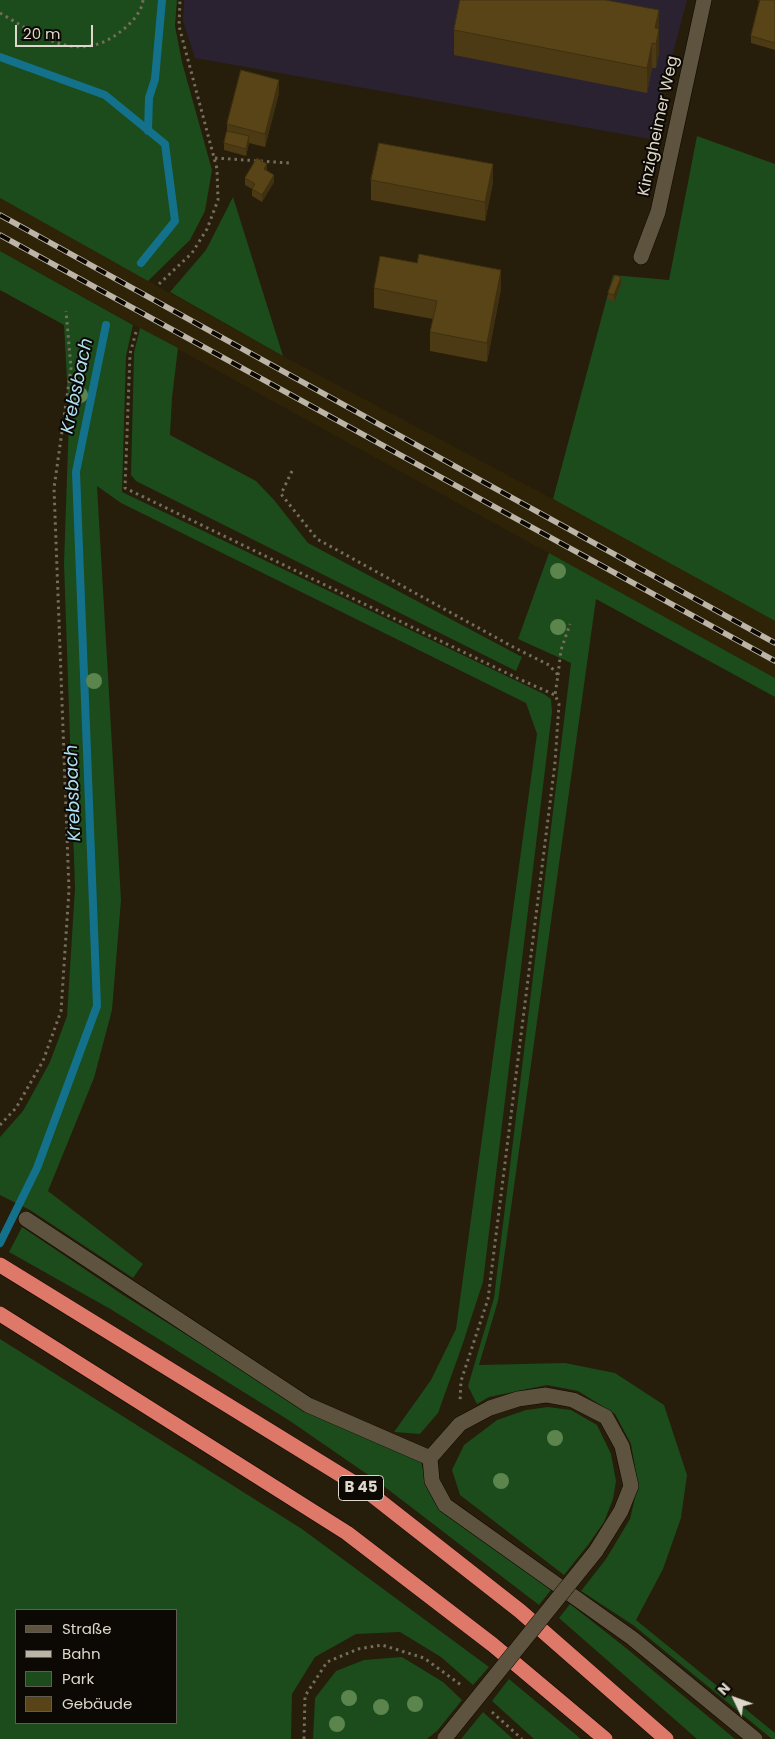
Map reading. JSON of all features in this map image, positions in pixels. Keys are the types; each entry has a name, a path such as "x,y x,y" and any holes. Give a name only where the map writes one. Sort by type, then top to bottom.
{"highway":[{"name":"B 45","path":"0,1264 367,1491 520,1611 666,1739"},
{"name":"B 45","path":"3,1316 347,1533 494,1645 605,1739"}],"street":[{"name":"Kinzigheimer Weg","path":"641,257 658,212 704,0"},
{"path":"26,1219 308,1405 430,1458"},
{"path":"445,1739 596,1551 621,1511 631,1486 622,1446 606,1417 573,1400 546,1395 518,1399 490,1408 460,1424 430,1458 432,1480 445,1505 632,1638 755,1739"}],"path":[{"path":"0,13 49,42 69,46 90,47 114,37 131,23 143,7 143,0"},
{"path":"159,284 192,253 208,229 218,200 218,168 179,26 180,0"},
{"path":"215,158 290,164"},
{"path":"0,1125 16,1108 43,1061 61,1011 69,890 54,488 71,368 66,310"},
{"path":"136,332 130,354 126,488 555,695"},
{"path":"292,471 281,494 317,539 515,648 550,665 558,675"},
{"path":"460,1424 461,1381 488,1299 555,763 559,704 555,695 561,650 570,624"},
{"path":"304,1739 305,1696 327,1662 358,1649 382,1646 403,1650 424,1658 464,1688"},
{"path":"491,1712 522,1739"}],"shaded area":[{"path":"184,0 687,0 650,139 195,58 183,21"},
{"path":"0,198 283,356 553,499 775,621 775,678 0,251"}],"green space":[{"path":"0,0 177,0 175,26 182,62 212,170 205,211 190,240 148,281 0,198"},
{"path":"697,136 775,164 775,621 553,499 613,275 669,280"},
{"path":"233,197 283,356 170,292 206,250"},
{"path":"0,251 133,325 126,356 122,492 551,699 552,712 483,1282 438,1413 420,1434 394,1432 431,1380 456,1329 537,734 526,703 121,503 97,486 121,900 112,1010 94,1078 48,1191 143,1264 133,1278 30,1210 0,1195 0,1137 23,1111 50,1062 67,1016 75,888 64,563 69,418 64,325 0,290"},
{"path":"140,328 178,348 170,435 256,481 274,500 308,543 522,657 516,671 136,481 131,475 134,353"},
{"path":"549,553 775,678 775,697 596,599 498,1301 479,1365 565,1363 615,1373 664,1405 687,1475 681,1518 663,1569 636,1620 775,1733 775,1739 772,1739 633,1625 581,1591 606,1559 630,1519 638,1485 631,1444 615,1414 578,1391 547,1385 489,1397 477,1404 468,1386 494,1298 571,663 518,639"},
{"path":"22,1227 123,1295 307,1410 421,1461 426,1484 551,1590 539,1605 377,1481 290,1421 112,1310 9,1252"},
{"path":"0,1339 302,1529 489,1667 473,1685 441,1657 400,1632 356,1634 315,1657 292,1694 291,1739 0,1739"},
{"path":"548,1407 571,1410 597,1425 611,1454 616,1481 613,1499 604,1522 564,1575 460,1495 452,1470 464,1445 497,1420 526,1410"},
{"path":"570,1604 735,1739 697,1739 559,1618"},
{"path":"402,1657 443,1682 462,1700 437,1731 427,1739 313,1739 315,1698 336,1671 364,1660"},
{"path":"509,1679 581,1739 534,1739 492,1701"},
{"path":"483,1712 513,1739 461,1739"}],"building":[{"path":"460,0 606,0 659,10 655,28 659,29 656,44 652,43 647,68 454,30"},
{"path":"760,0 775,0 775,43 751,36"},
{"path":"241,70 279,80 265,134 227,124"},
{"path":"227,131 249,136 246,149 224,143"},
{"path":"379,143 493,164 485,202 371,180"},
{"path":"257,158 267,164 264,169 274,175 262,195 252,189 255,184 245,178"},
{"path":"419,254 501,270 487,343 430,332 437,301 374,288 380,256 417,263"},
{"path":"615,275 621,277 614,295 608,293"}],"waterway":[{"path":"148,131 149,98 155,79 162,0"},
{"name":"Krebsbach","path":"0,57 105,95 165,144 175,221 141,263"},
{"name":"Krebsbach","path":"0,1243 37,1168 97,1006 76,472 106,325"}],"railway":[{"path":"0,215 775,643"},
{"path":"0,235 775,661"}]}
